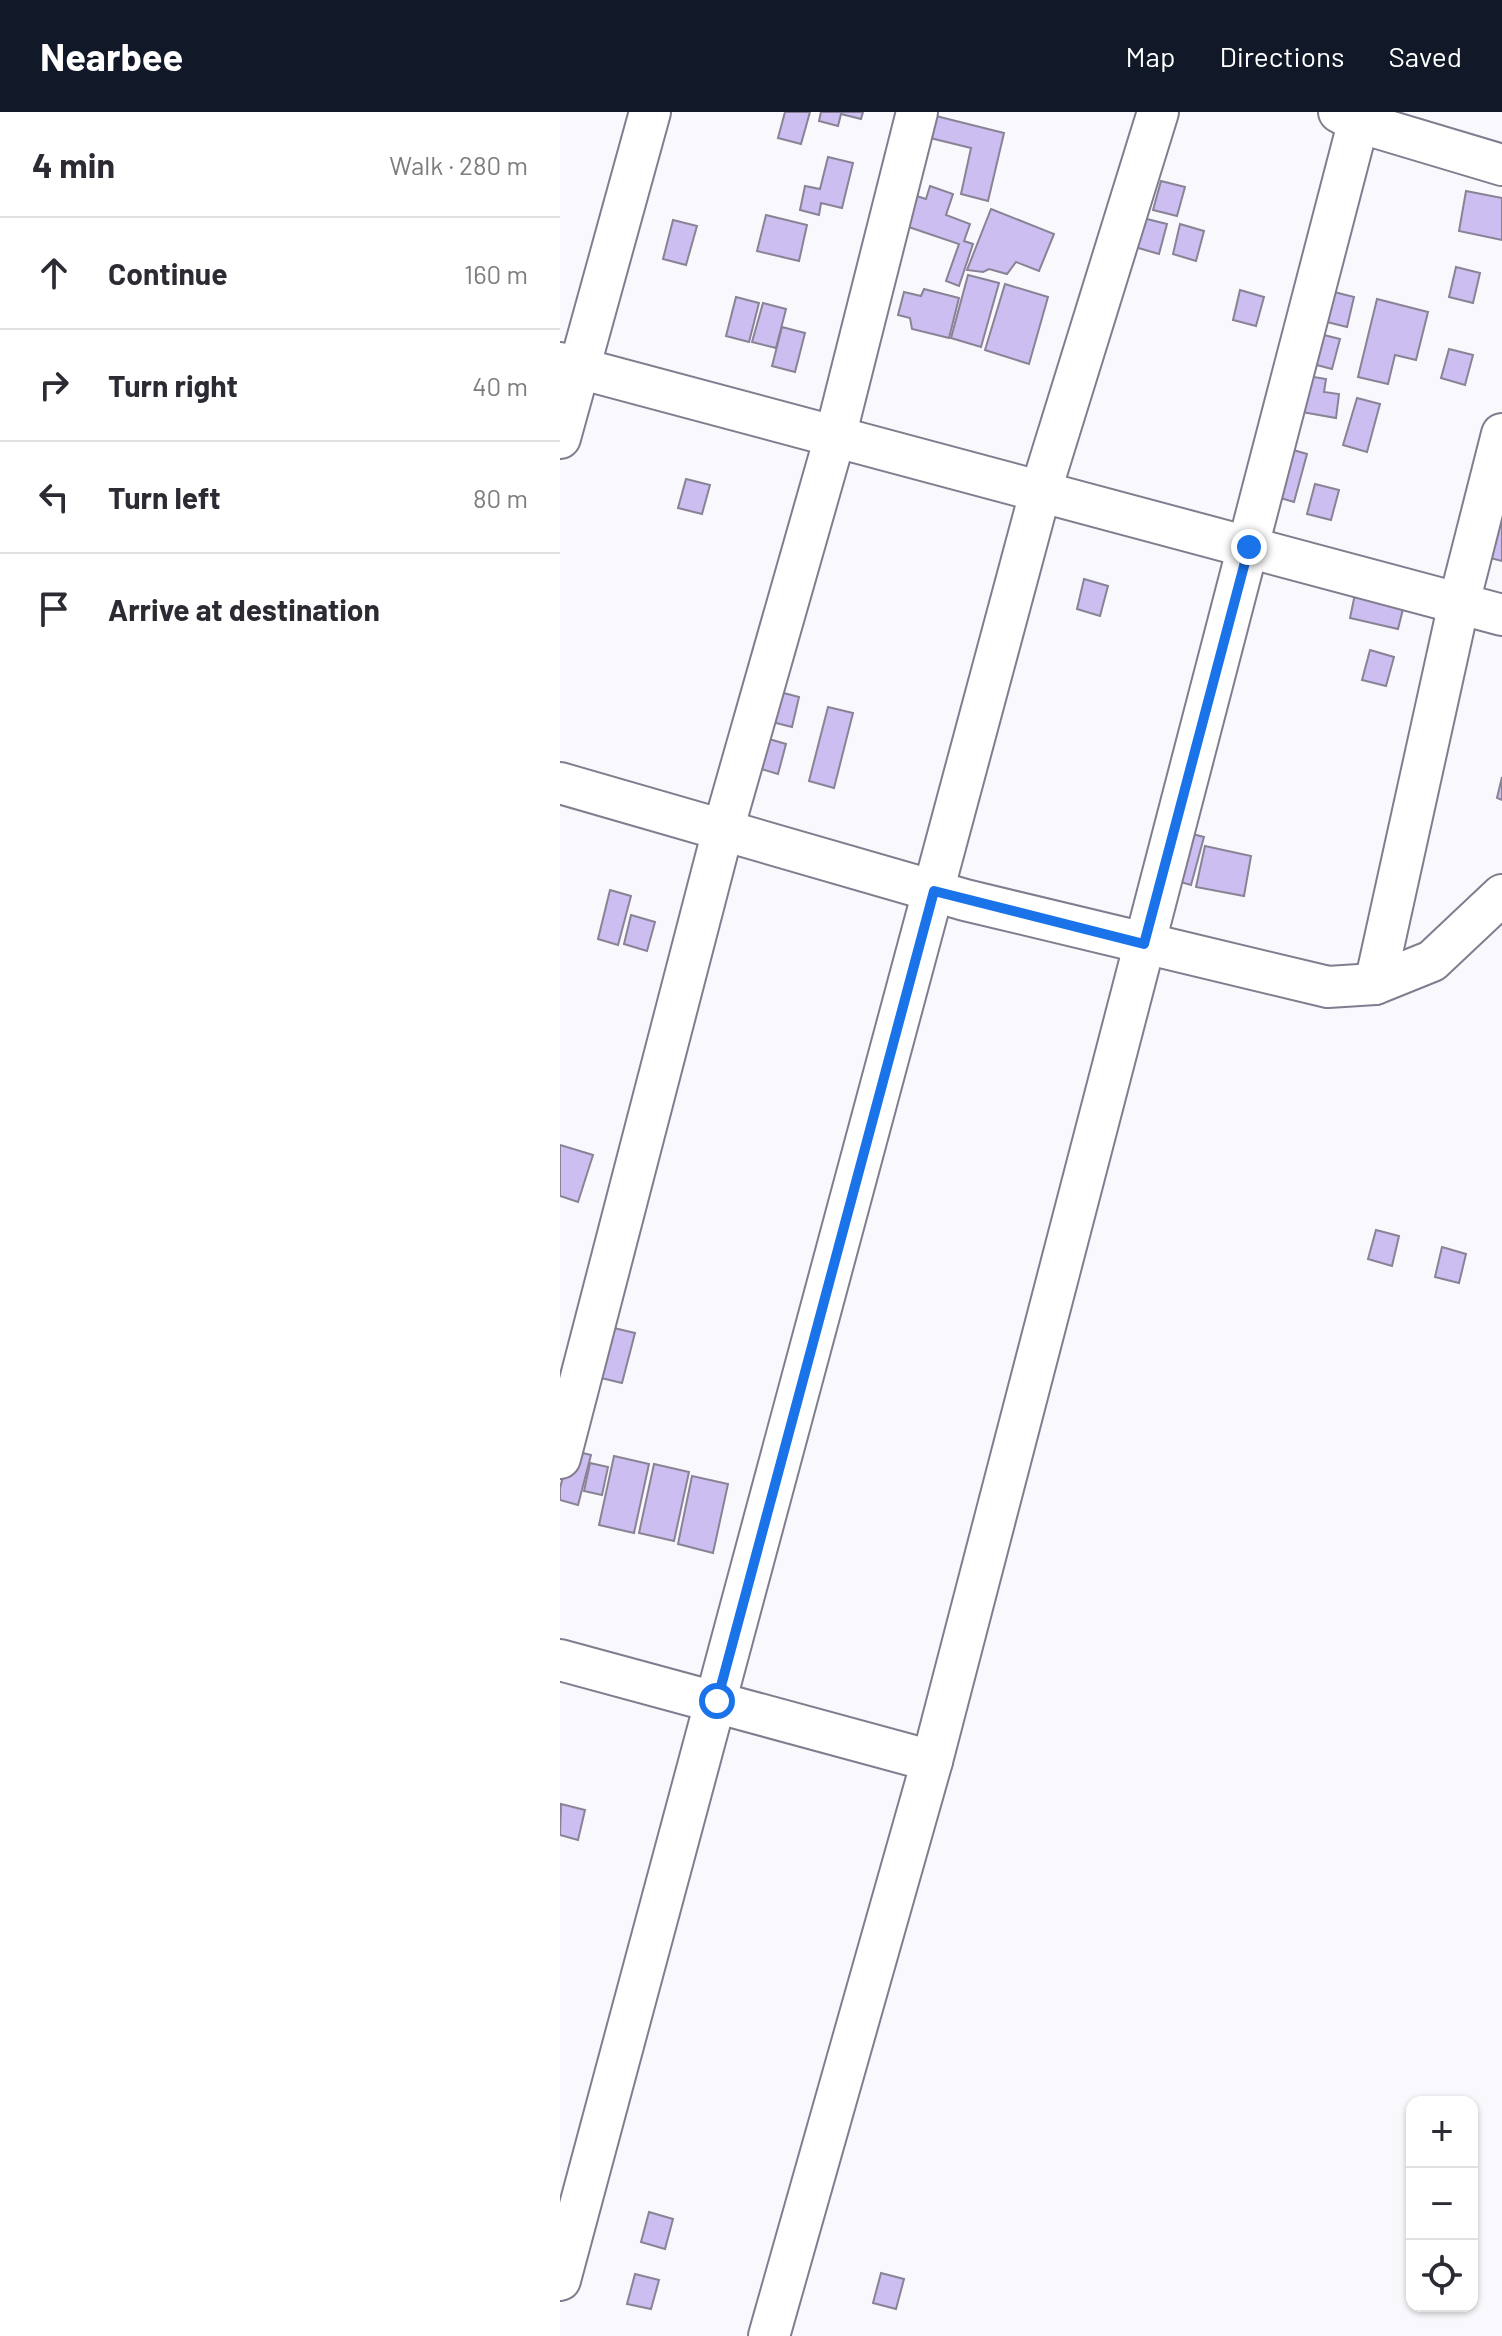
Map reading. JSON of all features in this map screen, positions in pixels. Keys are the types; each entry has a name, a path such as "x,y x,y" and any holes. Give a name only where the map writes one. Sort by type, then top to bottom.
{"street":[{"path":"560,438 570,366 650,112"},
{"path":"560,1458 723,830 835,437 917,112"},
{"path":"560,2280 1040,493 1158,112"},
{"path":"769,2336 932,1761 1249,547 1353,115 1502,165"},
{"path":"570,366 1502,615"},
{"path":"1375,984 1459,603 1502,434"},
{"path":"560,783 934,891 1328,987 1375,984 1432,961 1502,895"},
{"path":"560,1660 932,1761"}],"building":[{"path":"785,112 810,112 801,144 778,138"},
{"path":"821,112 863,112 861,119 841,114 838,126 819,121"},
{"path":"932,115 1004,133 988,201 961,194 971,148 926,137"},
{"path":"828,157 853,163 842,208 821,203 819,215 800,210 805,186 820,189"},
{"path":"1161,181 1185,187 1177,216 1153,210"},
{"path":"930,186 953,194 946,215 970,224 964,241 973,244 959,286 946,281 959,244 897,223 907,193 926,199"},
{"path":"1466,191 1502,198 1502,240 1459,231"},
{"path":"991,209 1054,234 1039,271 1016,262 1007,274 989,269 983,272 967,270"},
{"path":"766,215 807,225 799,261 757,251"},
{"path":"1143,218 1167,224 1159,254 1135,247"},
{"path":"673,220 697,226 686,265 663,259"},
{"path":"1180,224 1204,231 1196,261 1173,254"},
{"path":"1456,267 1480,273 1473,303 1449,297"},
{"path":"968,275 999,283 981,347 951,338"},
{"path":"1005,284 1048,297 1029,364 985,350"},
{"path":"924,289 959,298 949,338 912,329 910,318 898,315 904,292 921,296"},
{"path":"1240,290 1264,297 1256,326 1233,320"},
{"path":"1330,291 1354,297 1347,327 1323,321"},
{"path":"736,297 759,303 749,342 726,336"},
{"path":"1377,299 1428,312 1416,360 1395,355 1388,384 1358,377"},
{"path":"763,303 786,309 776,348 752,342"},
{"path":"782,327 805,333 795,372 772,366"},
{"path":"1316,333 1340,339 1332,369 1309,363"},
{"path":"1449,349 1473,355 1465,385 1441,378"},
{"path":"1302,375 1326,379 1324,392 1339,394 1336,418 1296,411"},
{"path":"1357,398 1380,404 1367,452 1343,445"},
{"path":"1283,447 1307,454 1294,502 1270,495"},
{"path":"686,479 710,485 702,514 678,508"},
{"path":"1315,484 1339,490 1331,520 1307,514"},
{"path":"1502,509 1502,561 1483,556"},
{"path":"1084,579 1108,586 1100,616 1077,609"},
{"path":"1355,594 1404,605 1398,629 1350,618"},
{"path":"1370,650 1394,657 1386,686 1362,680"},
{"path":"776,691 799,697 792,727 768,721"},
{"path":"828,707 853,713 834,788 809,781"},
{"path":"762,737 786,744 778,774 754,767"},
{"path":"1502,777 1502,800 1497,798"},
{"path":"1181,831 1204,837 1191,885 1167,878"},
{"path":"1205,846 1251,856 1244,896 1196,887"},
{"path":"610,890 631,896 618,945 598,939"},
{"path":"631,915 655,922 647,951 624,944"},
{"path":"560,1145 593,1155 578,1202 560,1196"},
{"path":"1376,1230 1399,1236 1392,1266 1368,1259"},
{"path":"1442,1247 1466,1254 1459,1283 1435,1277"},
{"path":"614,1328 635,1333 622,1383 601,1378"},
{"path":"570,1450 591,1455 578,1505 560,1500"},
{"path":"614,1456 649,1464 634,1533 599,1525"},
{"path":"590,1463 608,1467 602,1495 584,1491"},
{"path":"654,1464 689,1472 674,1541 639,1533"},
{"path":"692,1476 728,1484 713,1553 678,1544"},
{"path":"561,1804 585,1810 578,1840 560,1835"},
{"path":"649,2212 673,2219 665,2249 641,2242"},
{"path":"881,2273 904,2279 896,2309 873,2303"},
{"path":"635,2274 659,2280 651,2309 627,2304"}],"route":[{"path":"717,1701 934,891 1144,944 1249,547"}]}
